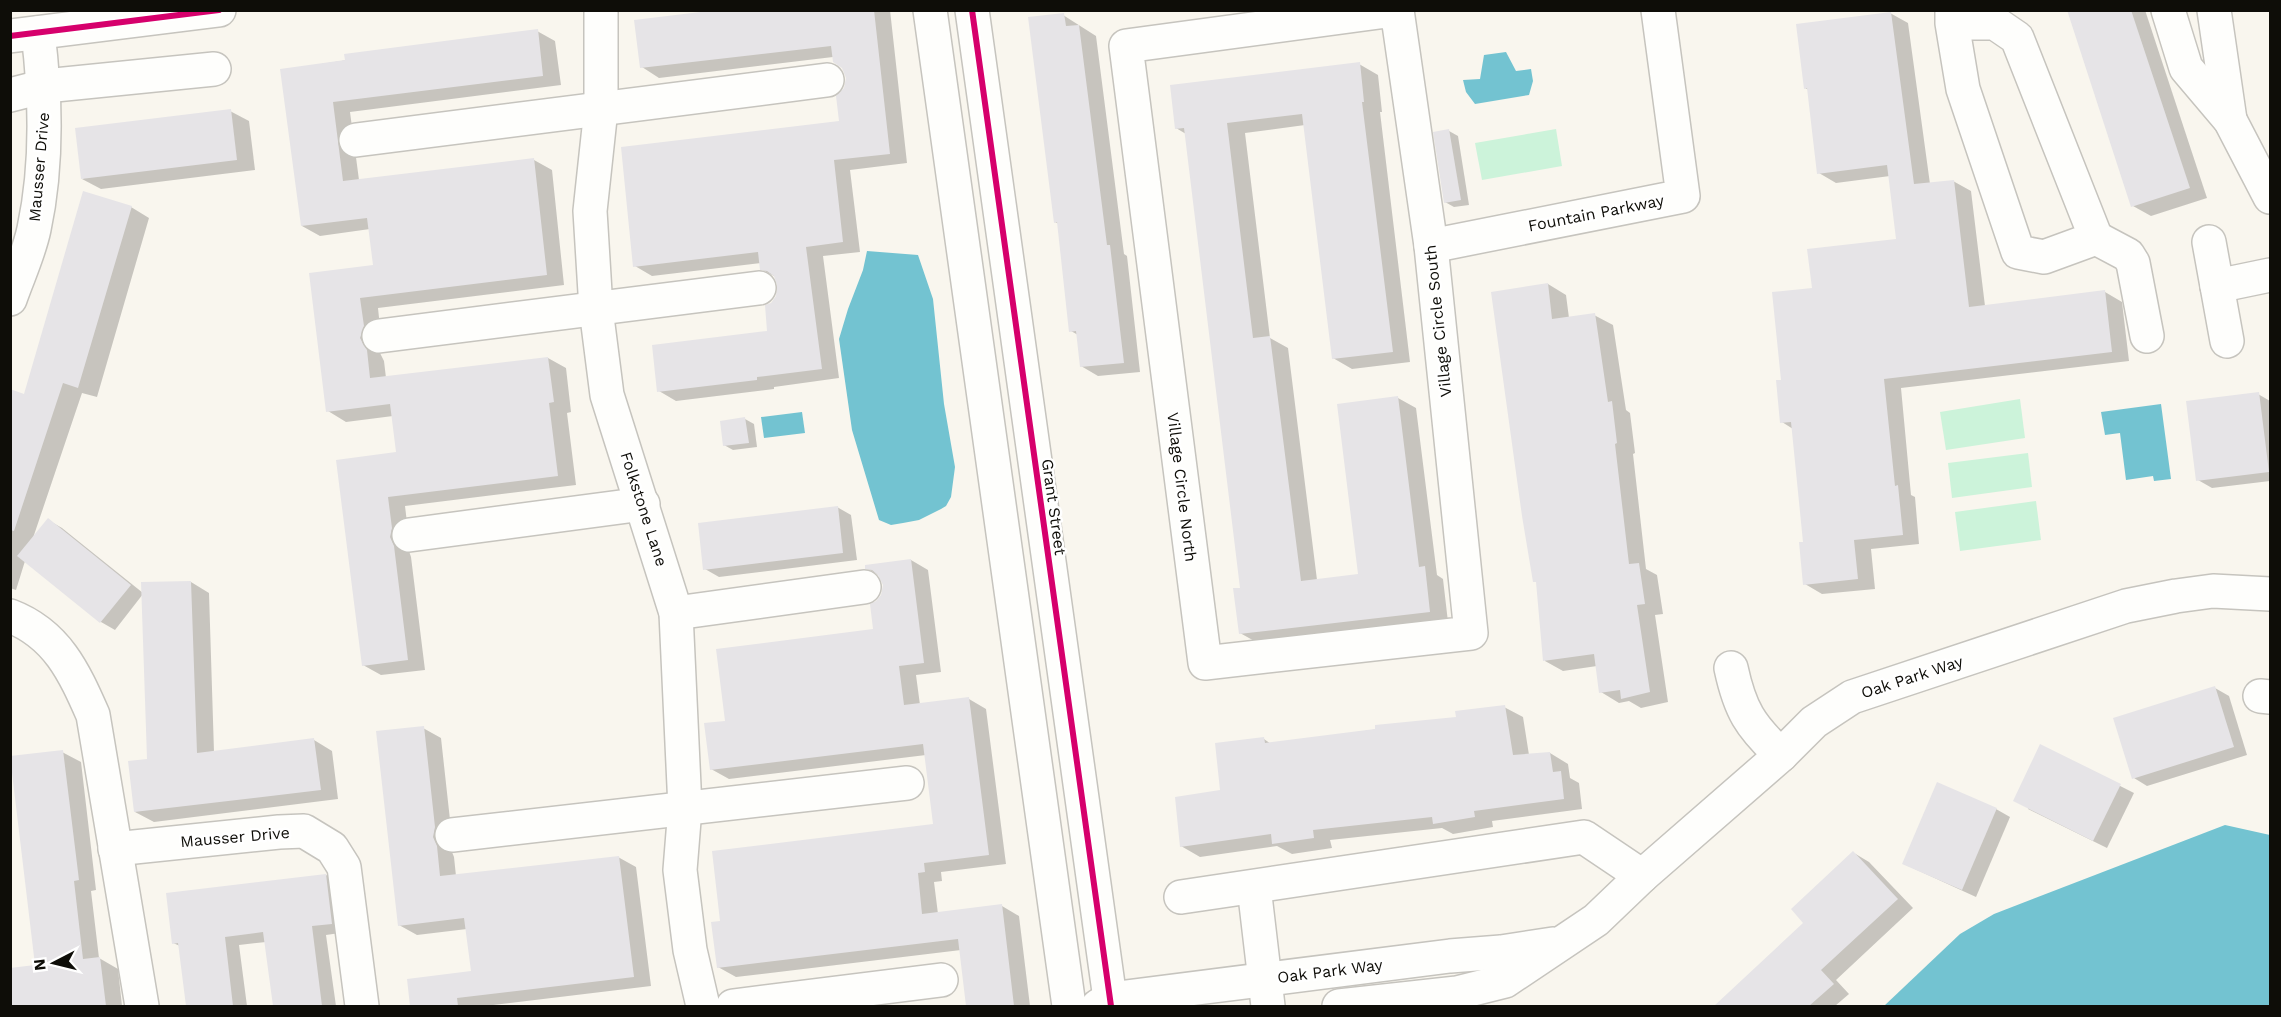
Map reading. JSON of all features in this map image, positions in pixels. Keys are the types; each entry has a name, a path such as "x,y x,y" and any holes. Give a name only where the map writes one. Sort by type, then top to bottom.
{"street":[{"path":"22,29 219,10"},
{"name":"Folkstone Lane","path":"601,10 601,109 590,211 597,309 607,395 676,613 685,808 680,870 690,950 703,1006"},
{"path":"930,10 1069,1006"},
{"name":"Grant Street","path":"972,10 1106,1004"},
{"name":"Village Circle South","path":"1126,46 1396,10 1431,246 1470,633"},
{"name":"Fountain Parkway","path":"1431,246 1683,196 1658,10"},
{"path":"2168,10 2186,68 2230,120 2271,197"},
{"path":"2214,10 2230,120"},
{"path":"2096,238 2044,257 2018,252 1963,88 1952,17 1995,24 2018,38 2096,238 2128,255 2133,263 2147,336"},
{"name":"Mausser Drive","path":"10,299 34,230 44,150 45,86 22,29"},
{"name":"Village Circle North","path":"1126,46 1205,663 1470,633"},
{"path":"10,95 45,86 214,69"},
{"path":"356,140 827,80"},
{"path":"2209,242 2227,341"},
{"path":"2217,286 2271,275"},
{"path":"379,336 759,288"},
{"path":"409,535 643,504"},
{"path":"676,613 864,587"},
{"name":"Oak Park Way","path":"1339,1006 1457,993 1505,981 1596,920 1642,876 1781,755 1814,722 1852,697 2104,613 2146,602 2204,592 2271,594"},
{"path":"10,616 50,639 76,674 93,715 142,1006"},
{"path":"1731,668 1741,707 1758,734 1781,755"},
{"path":"452,834 907,783"},
{"name":"Mausser Drive","path":"116,849 304,831 332,849 344,867 362,1006"},
{"path":"1181,897 1584,837 1642,876"},
{"path":"1254,887 1266,993"},
{"name":"Oak Park Way","path":"1106,1004 1266,993 1449,956 1501,952 1563,942"},
{"path":"733,1006 941,980"}],"green space":[{"path":"1556,129 1562,166 1482,180 1475,143"},
{"path":"2020,399 2025,438 1946,450 1940,412"},
{"path":"2028,453 2032,487 1952,498 1948,463"},
{"path":"2036,501 2041,540 1960,551 1955,512"}],"water":[{"path":"1506,52 1516,71 1531,69 1533,81 1529,95 1475,104 1466,92 1463,80 1480,79 1484,55"},
{"path":"867,251 918,255 933,299 944,404 955,467 951,497 946,506 919,520 891,525 879,520 852,430 839,339 863,270"},
{"path":"2161,404 2171,479 2154,481 2153,476 2126,480 2120,433 2105,435 2101,412"},
{"path":"802,412 805,433 764,438 761,417"},
{"path":"2225,825 2270,835 2270,1006 1884,1006 1960,934 1994,914"}],"building":[{"path":"717,10 874,10 890,154 834,160 843,242 806,247 822,369 757,377 757,380 657,392 652,345 767,331 765,305 771,303 776,296 777,285 774,276 767,271 760,270 758,252 633,267 621,147 839,121 836,96 844,88 846,78 842,68 833,62 831,46 640,68 634,20"},
{"path":"2067,10 2131,10 2190,188 2131,207"},
{"path":"1891,12 1914,184 1954,180 1969,307 2105,290 2112,352 1884,379 1895,486 1898,485 1903,535 1854,540 1858,579 1803,585 1799,542 1803,542 1791,422 1780,423 1776,380 1781,380 1772,292 1812,288 1807,249 1896,239 1887,165 1817,174 1807,88 1804,89 1796,24"},
{"path":"1064,13 1066,26 1079,25 1124,363 1080,367 1076,331 1069,332 1057,222 1054,223 1028,17"},
{"path":"538,29 543,76 333,102 343,181 534,158 547,275 360,298 364,326 360,338 367,350 370,378 548,357 554,402 549,403 558,476 388,497 392,528 390,537 394,546 408,660 362,666 336,460 396,452 390,404 326,412 309,273 373,265 367,218 301,226 280,69 345,60 344,54"},
{"path":"1360,62 1364,102 1362,102 1393,352 1332,359 1302,114 1227,123 1253,338 1270,336 1301,581 1358,574 1337,404 1398,396 1419,567 1425,566 1430,612 1239,634 1233,588 1240,588 1184,128 1175,129 1170,85"},
{"path":"231,109 237,160 81,179 75,128"},
{"path":"1449,129 1461,200 1444,203 1433,132"},
{"path":"83,191 132,206 78,388 63,383 14,531 10,530 10,389 24,394"},
{"path":"1548,283 1552,319 1595,313 1608,402 1612,401 1629,564 1639,563 1645,604 1637,605 1650,692 1621,699 1620,690 1599,693 1594,654 1543,661 1536,582 1533,582 1522,516 1491,292"},
{"path":"2259,392 2269,472 2196,481 2186,401"},
{"path":"745,417 749,443 723,446 720,421"},
{"path":"838,506 843,553 703,570 698,523"},
{"path":"48,518 131,585 100,623 17,556"},
{"path":"911,559 924,663 899,666 904,705 969,697 989,855 924,863 925,872 918,873 922,914 1002,904 1014,1006 966,1006 958,939 717,968 711,922 720,921 712,851 933,824 923,744 710,770 704,723 725,721 716,649 873,629 870,604 881,595 883,585 878,575 872,570 865,569 865,565"},
{"path":"191,581 197,753 314,738 321,790 134,812 128,761 147,759 141,582"},
{"path":"2215,686 2234,747 2132,779 2113,718"},
{"path":"1505,705 1513,755 1550,752 1553,772 1561,771 1564,799 1474,811 1475,817 1433,824 1432,817 1313,830 1314,838 1272,844 1271,834 1180,847 1175,797 1220,790 1215,743 1264,737 1265,743 1375,729 1375,725 1456,717 1455,711"},
{"path":"424,726 435,827 433,837 437,846 440,876 619,856 634,977 457,998 458,1006 410,1006 407,979 471,971 464,918 398,926 376,731"},
{"path":"2040,744 2121,784 2093,841 2013,801"},
{"path":"63,750 79,880 74,881 83,959 100,957 106,1006 10,1006 10,968 35,965 10,756"},
{"path":"1937,782 1997,808 1962,890 1902,864"},
{"path":"1853,851 1898,899 1821,970 1834,984 1809,1006 1714,1006 1803,923 1791,909"},
{"path":"326,874 332,924 312,926 322,1006 273,1006 263,932 225,937 233,1006 186,1006 178,943 172,944 166,893"}],"cycle path":[{"path":"10,36 219,10"},
{"path":"972,10 1111,1006"}]}
